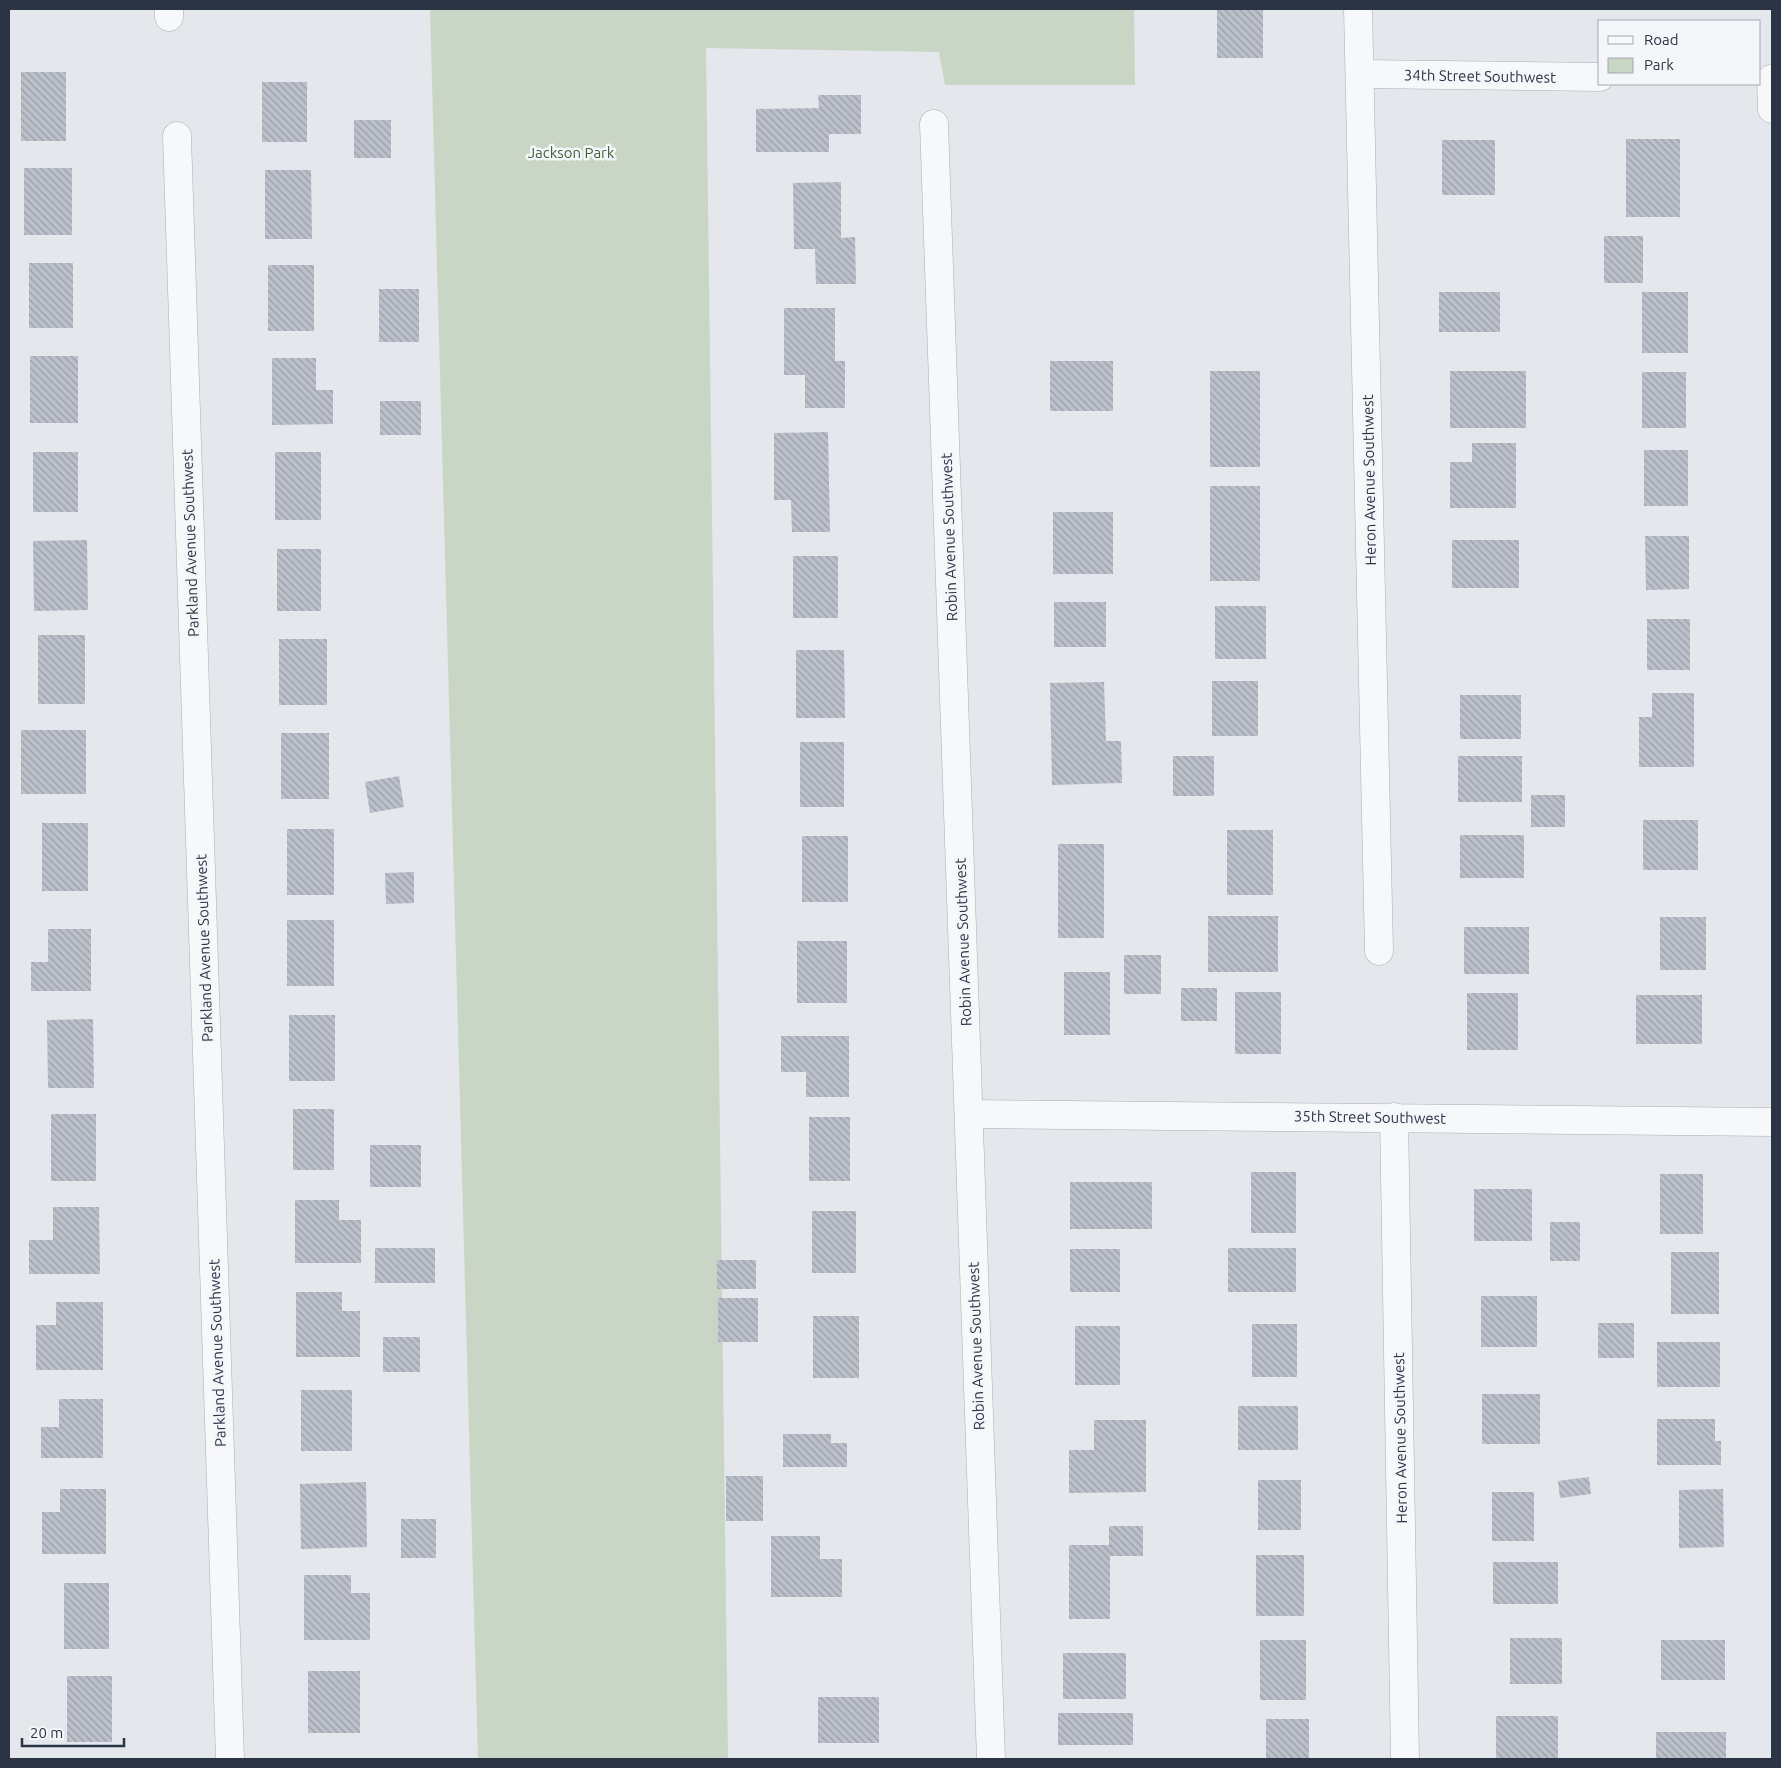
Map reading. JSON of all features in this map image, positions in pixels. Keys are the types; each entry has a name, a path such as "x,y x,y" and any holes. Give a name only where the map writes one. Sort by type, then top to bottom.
{"street":[{"name":"Heron Avenue Southwest","path":"1358,9 1379,951"},
{"name":"34th Street Southwest","path":"1360,74 1598,77"},
{"path":"1768,79 1772,109"},
{"name":"Robin Avenue Southwest","path":"934,124 991,1759"},
{"name":"Parkland Avenue Southwest","path":"177,136 230,1759"},
{"name":"35th Street Southwest","path":"968,1114 1772,1122"},
{"name":"Heron Avenue Southwest","path":"1394,1117 1405,1759"}],"green space":[{"name":"Jackson Park","path":"430,9 1134,9 1135,85 945,85 939,52 706,48 728,1759 478,1759"}],"building":[{"path":"1217,9 1263,9 1263,58 1217,58"},
{"path":"21,72 66,72 66,141 21,141"},
{"path":"262,82 307,82 307,142 262,142"},
{"path":"818,95 861,95 861,134 829,134 829,152 756,152 756,109 819,108"},
{"path":"354,120 391,120 391,158 354,158"},
{"path":"1626,139 1680,139 1680,217 1626,217"},
{"path":"1442,140 1495,140 1495,195 1442,195"},
{"path":"24,168 72,168 72,235 24,235"},
{"path":"265,170 311,170 312,239 265,239"},
{"path":"841,182 841,238 855,237 856,284 816,284 815,249 794,249 793,183"},
{"path":"1604,236 1643,236 1643,283 1604,283"},
{"path":"29,263 73,263 73,328 29,328"},
{"path":"268,265 314,265 314,331 268,331"},
{"path":"379,289 419,289 419,342 379,342"},
{"path":"1439,292 1500,292 1500,332 1439,332"},
{"path":"1642,292 1688,292 1688,353 1642,353"},
{"path":"784,308 835,308 835,361 845,361 845,408 805,408 805,375 784,375"},
{"path":"30,356 78,356 78,423 30,423"},
{"path":"272,358 316,358 316,390 333,390 333,424 272,425"},
{"path":"1050,361 1113,361 1113,411 1050,411"},
{"path":"1210,371 1260,371 1260,467 1210,467"},
{"path":"1450,371 1526,371 1526,428 1450,428"},
{"path":"1642,372 1686,372 1686,428 1642,428"},
{"path":"380,401 421,401 421,435 380,435"},
{"path":"828,432 830,532 792,532 791,500 774,500 774,433"},
{"path":"1472,443 1516,443 1516,508 1450,508 1450,462 1472,462"},
{"path":"1644,450 1688,450 1688,506 1644,506"},
{"path":"33,452 78,452 78,512 33,512"},
{"path":"275,452 321,452 321,520 275,520"},
{"path":"1210,486 1260,486 1260,581 1210,581"},
{"path":"1053,512 1113,512 1113,574 1053,574"},
{"path":"1645,536 1689,536 1689,589 1646,590"},
{"path":"87,540 88,610 34,611 33,541"},
{"path":"1452,540 1519,540 1519,588 1452,588"},
{"path":"277,549 321,549 321,611 277,611"},
{"path":"793,556 838,556 838,618 793,618"},
{"path":"1054,602 1106,602 1106,647 1054,647"},
{"path":"1215,606 1266,606 1266,659 1215,659"},
{"path":"1647,619 1690,619 1690,670 1647,670"},
{"path":"38,635 85,635 85,704 38,704"},
{"path":"279,639 327,639 327,705 279,705"},
{"path":"796,650 844,650 845,718 796,718"},
{"path":"1212,681 1258,681 1258,736 1212,736"},
{"path":"1104,682 1106,741 1121,741 1122,783 1052,785 1050,683"},
{"path":"1652,693 1694,693 1694,767 1639,767 1639,717 1652,717"},
{"path":"1460,695 1521,695 1521,739 1460,739"},
{"path":"21,730 86,730 86,794 21,794"},
{"path":"281,733 329,733 329,799 281,799"},
{"path":"800,742 844,742 844,807 800,807"},
{"path":"1173,756 1214,756 1214,796 1173,796"},
{"path":"1458,756 1522,756 1522,802 1458,802"},
{"path":"399,776 404,807 370,813 365,782"},
{"path":"1531,795 1565,795 1565,827 1531,827"},
{"path":"1643,820 1698,820 1698,870 1643,870"},
{"path":"42,823 88,823 88,891 42,891"},
{"path":"287,829 334,829 334,895 287,895"},
{"path":"1227,830 1273,830 1273,895 1227,895"},
{"path":"1460,835 1524,835 1524,878 1460,878"},
{"path":"802,836 848,836 848,902 802,902"},
{"path":"1058,844 1104,844 1104,938 1058,938"},
{"path":"414,872 414,903 386,904 385,873"},
{"path":"1208,916 1278,916 1278,972 1208,972"},
{"path":"1660,917 1706,917 1706,970 1660,970"},
{"path":"287,920 334,920 334,986 287,986"},
{"path":"1464,927 1529,927 1529,974 1464,974"},
{"path":"48,929 91,929 91,991 31,991 31,962 48,962"},
{"path":"797,941 847,941 847,1003 797,1003"},
{"path":"1124,955 1161,955 1161,994 1124,994"},
{"path":"1064,972 1110,972 1110,1035 1064,1035"},
{"path":"1181,988 1217,988 1217,1021 1181,1021"},
{"path":"1235,992 1281,992 1281,1054 1235,1054"},
{"path":"1467,993 1518,993 1518,1050 1467,1050"},
{"path":"1636,995 1702,995 1702,1044 1636,1044"},
{"path":"289,1015 335,1015 335,1081 289,1081"},
{"path":"93,1019 94,1088 48,1088 47,1020"},
{"path":"781,1036 849,1036 849,1097 806,1097 806,1072 781,1072"},
{"path":"293,1109 334,1109 334,1170 293,1170"},
{"path":"51,1114 96,1114 96,1181 51,1181"},
{"path":"809,1117 850,1117 850,1181 809,1181"},
{"path":"370,1145 421,1145 421,1187 370,1187"},
{"path":"1251,1172 1296,1172 1296,1233 1251,1233"},
{"path":"1660,1174 1703,1174 1703,1234 1660,1234"},
{"path":"1070,1182 1152,1182 1152,1229 1070,1229"},
{"path":"1474,1189 1532,1189 1532,1241 1474,1241"},
{"path":"295,1200 339,1200 339,1220 361,1220 361,1263 295,1263"},
{"path":"53,1207 99,1207 100,1274 29,1274 29,1240 53,1240"},
{"path":"812,1211 856,1211 856,1273 812,1273"},
{"path":"1550,1222 1580,1222 1580,1261 1550,1261"},
{"path":"375,1248 435,1248 435,1283 375,1283"},
{"path":"1228,1248 1296,1248 1296,1292 1228,1292"},
{"path":"1070,1249 1120,1249 1120,1292 1070,1292"},
{"path":"1671,1252 1719,1252 1719,1314 1671,1314"},
{"path":"717,1260 756,1260 756,1289 717,1289"},
{"path":"296,1292 342,1292 342,1311 360,1311 360,1357 296,1357"},
{"path":"1481,1296 1537,1296 1537,1347 1481,1347"},
{"path":"718,1298 758,1298 758,1342 718,1342"},
{"path":"56,1302 103,1302 103,1370 36,1370 36,1325 56,1325"},
{"path":"813,1316 859,1316 859,1378 813,1378"},
{"path":"1598,1323 1634,1323 1634,1358 1598,1358"},
{"path":"1252,1324 1297,1324 1297,1377 1252,1377"},
{"path":"1075,1326 1120,1326 1120,1385 1075,1385"},
{"path":"383,1337 420,1337 420,1372 383,1372"},
{"path":"1657,1342 1720,1342 1720,1387 1657,1387"},
{"path":"301,1390 352,1390 352,1451 301,1451"},
{"path":"1482,1394 1540,1394 1540,1444 1482,1444"},
{"path":"59,1399 103,1399 103,1458 41,1458 41,1427 59,1427"},
{"path":"1238,1406 1298,1406 1298,1450 1238,1450"},
{"path":"1657,1419 1715,1419 1715,1441 1721,1441 1721,1465 1657,1465"},
{"path":"1094,1420 1146,1420 1146,1492 1069,1493 1069,1450 1094,1450"},
{"path":"783,1434 831,1434 831,1443 847,1443 847,1467 783,1467"},
{"path":"726,1476 763,1476 763,1521 726,1521"},
{"path":"1589,1477 1591,1494 1560,1498 1558,1481"},
{"path":"1258,1480 1301,1480 1301,1530 1258,1530"},
{"path":"366,1482 367,1547 301,1549 300,1484"},
{"path":"60,1489 106,1489 106,1554 42,1554 42,1512 60,1512"},
{"path":"1723,1489 1724,1547 1679,1548 1679,1490"},
{"path":"1492,1492 1534,1492 1534,1541 1492,1541"},
{"path":"401,1519 436,1519 436,1558 401,1558"},
{"path":"1109,1526 1143,1526 1143,1556 1110,1556 1110,1619 1069,1619 1069,1545 1109,1545"},
{"path":"771,1536 820,1536 820,1559 842,1559 842,1597 771,1597"},
{"path":"1256,1555 1304,1555 1304,1616 1256,1616"},
{"path":"1493,1562 1558,1562 1558,1604 1493,1604"},
{"path":"304,1575 351,1575 351,1593 370,1593 370,1640 304,1640"},
{"path":"64,1583 109,1583 109,1649 64,1649"},
{"path":"1510,1638 1562,1638 1562,1684 1510,1684"},
{"path":"1260,1640 1306,1640 1306,1700 1260,1700"},
{"path":"1661,1640 1725,1640 1725,1680 1661,1680"},
{"path":"1063,1653 1126,1653 1126,1699 1063,1699"},
{"path":"308,1671 360,1671 360,1733 308,1733"},
{"path":"67,1676 112,1676 112,1742 67,1742"},
{"path":"818,1697 879,1697 879,1743 818,1743"},
{"path":"1058,1713 1133,1713 1133,1745 1058,1745"},
{"path":"1496,1716 1558,1716 1558,1759 1496,1759"},
{"path":"1266,1719 1309,1719 1309,1759 1266,1759"},
{"path":"1656,1732 1726,1732 1726,1759 1656,1759"}]}
